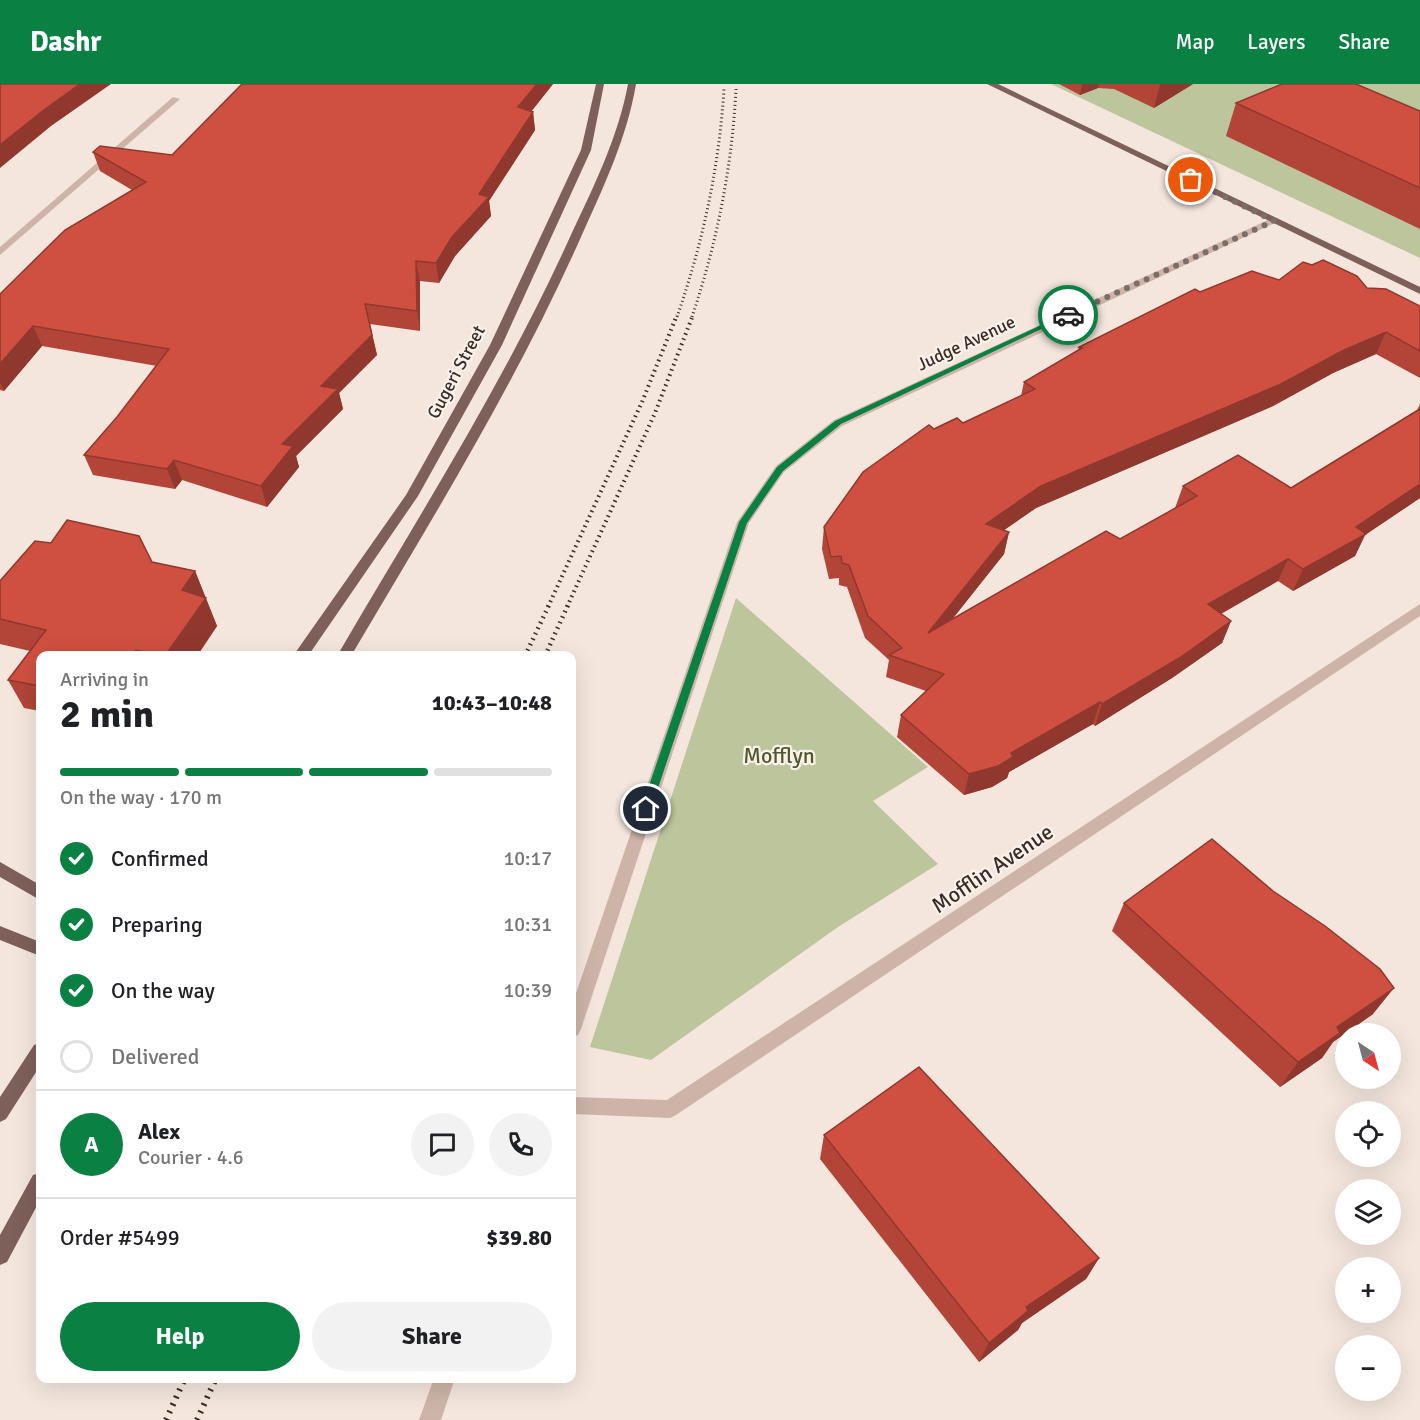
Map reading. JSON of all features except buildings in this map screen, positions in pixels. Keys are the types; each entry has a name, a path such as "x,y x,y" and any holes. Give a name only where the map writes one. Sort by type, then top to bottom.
{"main road":[{"name":"Gugeri Street","path":"304,651 412,496 496,345 586,150 600,84"},
{"path":"347,651 457,467 562,270 615,145 629,104 632,84"},
{"path":"991,84 1420,291"},
{"path":"0,869 36,891"},
{"path":"0,933 36,947"},
{"path":"0,1113 36,1057"},
{"path":"0,1255 36,1189"}],"street":[{"path":"0,252 176,99"},
{"name":"Judge Avenue","path":"576,1017 743,522 780,469 838,423 1274,221"},
{"name":"Mofflin Avenue","path":"576,1106 670,1109 1420,609"},
{"path":"430,1420 444,1383"}],"green space":[{"path":"1051,84 1420,84 1420,258"},
{"name":"Mofflyn","path":"736,598 928,767 873,801 938,864 838,927 651,1060 590,1047"}],"railway":[{"path":"677,317 695,261 714,176 724,89"},
{"path":"692,317 709,261 722,205 731,147 736,89"},
{"path":"548,607 642,402 677,315"},
{"path":"567,607 655,413 693,315"},
{"path":"527,651 549,605"},
{"path":"547,651 568,605"},
{"path":"166,1420 183,1383"},
{"path":"197,1420 214,1383"}],"way so far":[{"path":"1068,315 1274,221 1191,180"}],"route":[{"path":"646,809 743,522 780,469 838,423 1068,315"}]}
